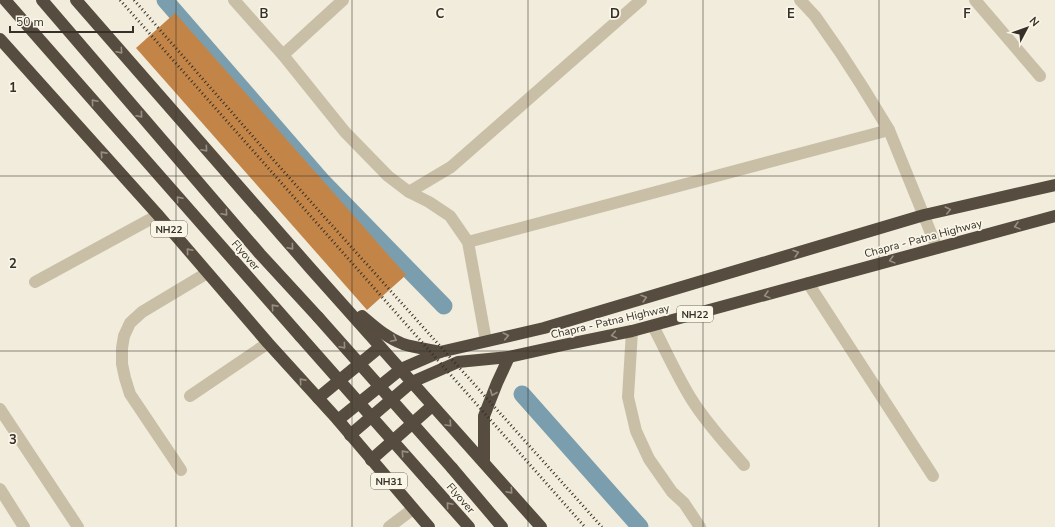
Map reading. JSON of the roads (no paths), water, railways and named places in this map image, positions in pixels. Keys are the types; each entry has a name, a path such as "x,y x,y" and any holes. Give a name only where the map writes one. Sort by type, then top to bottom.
{"highway":[{"name":"Flyover","path":"5,0 469,527"},
{"name":"Flyover","path":"42,0 260,254 452,468 502,527"},
{"path":"76,0 311,269 541,527"},
{"name":"NH22","path":"2,46 158,215 268,343 338,420"},
{"name":"Chapra - Patna Highway","path":"338,420 401,369 440,352 544,328 924,215 1055,185"},
{"name":"Chapra - Patna Highway","path":"350,435 412,382 458,362 509,358 653,326 1055,216"},
{"path":"311,269 378,330 404,344 440,352"},
{"path":"318,398 380,347"},
{"path":"484,462 484,416 509,358"},
{"path":"371,460 432,406"},
{"name":"NH31","path":"338,420 429,527"}],"street":[{"path":"234,0 283,55 345,132 388,176 409,192 429,202 450,216 468,242 486,341"},
{"path":"283,55 343,0"},
{"path":"409,192 451,167 641,0"},
{"path":"800,0 814,16 840,52 889,130 937,248"},
{"path":"975,0 1040,76"},
{"path":"468,242 889,130"},
{"path":"35,282 158,215"},
{"path":"181,470 130,394 122,364 122,348 124,336 130,323 142,312 207,273"},
{"path":"808,283 933,476"},
{"path":"653,326 692,400 710,426 744,465"},
{"path":"632,331 628,397 636,431 649,459 672,492 684,503 700,527"},
{"path":"190,396 268,343"},
{"path":"0,410 78,527"},
{"path":"0,489 24,527"},
{"path":"389,527 413,508"}],"waterway":[{"path":"165,0 323,182 444,306"},
{"path":"522,394 640,527"}],"railway":[{"path":"120,0 585,527"},
{"path":"134,0 269,155 602,527"}]}
